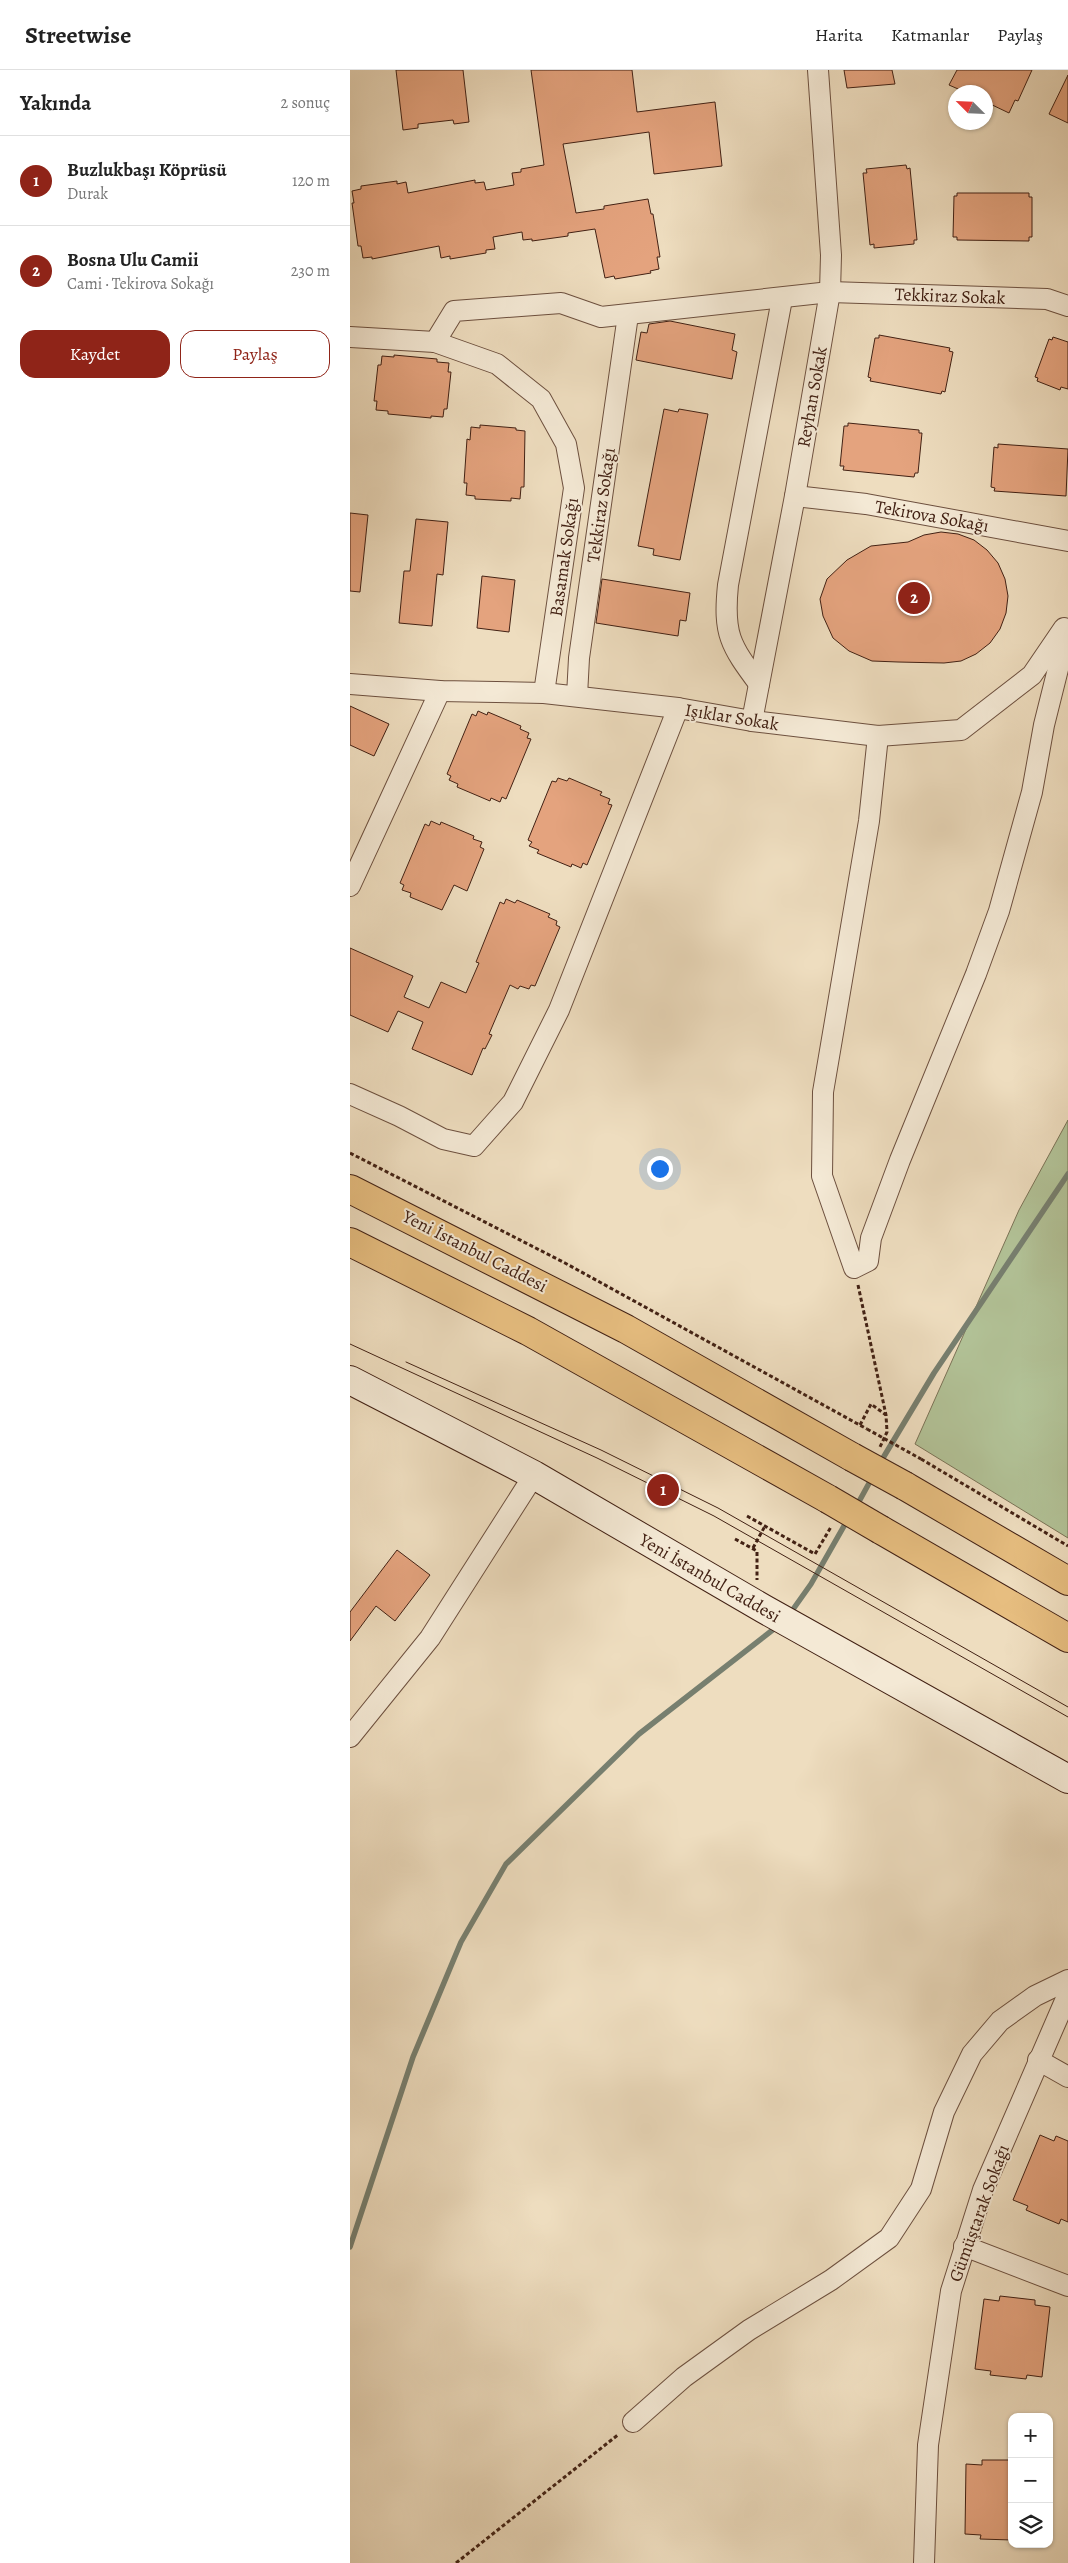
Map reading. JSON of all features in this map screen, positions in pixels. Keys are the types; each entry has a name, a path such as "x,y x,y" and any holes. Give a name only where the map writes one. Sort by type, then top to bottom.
{"highway":[{"name":"Yeni İstanbul Caddesi","path":"350,1189 626,1329 864,1454 906,1486 1068,1582"},
{"path":"350,1242 528,1331 831,1511 881,1530 1068,1638"}],"street":[{"name":"Reyhan Sokak","path":"752,722 795,496 830,292 831,255 818,70"},
{"path":"350,337 435,342 454,311 561,303 600,317 782,299 830,292"},
{"name":"Tekkiraz Sokak","path":"830,292 1047,299 1068,306"},
{"path":"759,684 734,650 725,616 728,585 782,299"},
{"name":"Tekkiraz Sokağı","path":"577,696 579,658 628,315"},
{"name":"Basamak Sokağı","path":"435,342 497,364 541,399 566,444 574,488 544,693"},
{"name":"Tekirova Sokağı","path":"795,496 866,504 1068,541"},
{"name":"Işıklar Sokak","path":"350,684 440,691 544,693 577,696 678,708 752,722 878,736 961,730 1032,674 1068,622"},
{"path":"878,736 869,821 823,1092 822,1176 854,1268 868,1261 871,1238 900,1160 976,974 999,912 1032,792 1044,725 1068,629"},
{"path":"350,886 440,691"},
{"path":"350,1094 444,1139 474,1146 513,1102 559,1010 678,708"},
{"name":"Yeni İstanbul Caddesi","path":"350,1380 534,1475 795,1627 1068,1779"},
{"path":"350,1737 430,1638 534,1475"},
{"path":"633,2422 684,2378 749,2330 831,2280 889,2238 921,2189 944,2112 972,2054 1000,2021 1034,1996 1068,1980"},
{"name":"Gümüştarak Sokağı","path":"924,2563 928,2445 942,2338 951,2292 983,2190 1068,1994"},
{"path":"1038,2060 1068,2077"},
{"path":"964,2246 1068,2286"}],"path":[{"path":"350,1154 565,1263 921,1459 1068,1546"},
{"path":"854,1268 886,1416 887,1432 864,1454"},
{"path":"860,1425 871,1404 886,1416"},
{"path":"747,1516 815,1554 831,1511"},
{"path":"736,1539 755,1549 765,1526"},
{"path":"456,2563 633,2422"}],"green space":[{"path":"1068,1120 1068,1538 915,1444 1019,1210"}],"building":[{"path":"396,70 463,70 469,122 454,124 453,120 418,124 418,128 403,130"},
{"path":"531,70 632,70 637,112 715,102 722,166 654,174 649,132 563,144 576,213 604,209 604,206 648,199 651,214 653,214 660,257 657,257 659,269 650,271 651,273 615,279 614,276 605,278 595,229 568,233 568,236 532,241 532,239 523,240 522,232 493,237 495,249 486,250 486,253 450,259 450,256 441,258 439,246 372,259 372,257 363,258 361,246 358,246 352,203 354,203 352,191 361,189 361,186 397,181 397,184 406,182 408,193 475,180 475,183 484,182 486,190 514,185 512,173 521,172 521,169 544,165"},
{"path":"844,70 892,70 895,84 847,88"},
{"path":"957,70 1032,70 1018,101 1015,100 1009,113 993,105 993,85 949,85"},
{"path":"1068,75 1068,123 1049,114"},
{"path":"906,165 907,169 910,168 917,240 914,240 914,244 874,248 874,244 870,245 863,173 867,173 866,169"},
{"path":"957,193 1029,193 1029,197 1032,197 1032,237 1029,237 1029,241 957,240 957,237 953,237 954,196 957,196"},
{"path":"670,321 735,334 732,350 737,352 732,379 636,360 641,332 647,333 649,324"},
{"path":"879,335 950,348 949,351 953,352 945,392 942,391 941,394 870,381 871,378 868,377 875,338 879,338"},
{"path":"1053,337 1068,342 1068,389 1061,387 1060,390 1037,381 1038,378 1035,377 1049,339 1052,340"},
{"path":"394,355 437,359 437,362 449,363 448,372 451,372 447,409 444,409 443,417 431,416 431,418 388,414 388,411 376,410 377,401 374,401 378,365 381,365 382,356 394,357"},
{"path":"664,409 678,412 679,409 708,414 680,560 653,555 654,549 638,546"},
{"path":"848,423 919,430 919,433 922,433 918,473 915,473 914,477 843,470 844,466 840,466 844,426 848,426"},
{"path":"480,425 516,428 516,430 525,431 524,487 521,487 520,499 511,498 511,501 475,499 475,496 466,495 467,483 464,483 467,439 470,440 471,427 480,428"},
{"path":"998,444 1068,449 1066,496 994,491 995,488 991,487 994,447 998,448"},
{"path":"350,513 368,515 360,592 350,591"},
{"path":"416,519 448,522 443,575 437,574 432,626 399,623 404,571 410,571"},
{"path":"941,532 958,534 974,540 987,550 998,563 1005,579 1008,596 1006,613 1000,629 990,643 976,654 961,661 944,663 898,662 872,661 849,651 833,638 823,616 820,599 827,579 847,560 871,546 908,542 924,535"},
{"path":"482,576 515,580 509,632 477,628"},
{"path":"602,579 690,593 686,621 680,620 678,636 596,623"},
{"path":"350,706 389,724 374,756 350,745"},
{"path":"478,711 487,715 488,712 521,726 520,729 529,733 527,738 531,739 506,799 502,797 500,802 491,798 490,801 457,787 458,784 449,780 451,776 447,774 472,714 476,716"},
{"path":"558,778 567,781 569,778 602,792 600,795 610,799 608,804 612,805 587,865 583,863 581,868 572,864 571,867 537,853 539,850 529,846 532,842 528,840 552,781 556,782"},
{"path":"431,821 440,825 441,822 474,836 473,839 482,842 480,847 484,849 467,891 454,885 442,910 410,897 411,893 402,890 404,885 400,883 425,824 429,826"},
{"path":"506,899 515,903 517,900 550,914 548,917 557,921 556,925 560,927 535,986 531,985 529,989 520,986 518,989 510,985 489,1034 492,1035 485,1049 483,1048 472,1075 412,1049 423,1022 398,1011 388,1032 350,1015 350,948 413,976 404,997 429,1008 441,982 466,993 479,963 476,962 500,902 504,904"},
{"path":"397,1550 430,1575 395,1621 376,1606 350,1641 350,1612"},
{"path":"1040,2135 1054,2141 1056,2136 1068,2141 1068,2222 1061,2219 1059,2224 1026,2210 1028,2206 1013,2200"},
{"path":"1000,2296 1035,2300 1035,2305 1050,2307 1042,2377 1027,2375 1026,2379 990,2375 991,2371 975,2369 984,2299 999,2301"},
{"path":"982,2460 1008,2460 1008,2540 980,2539 981,2535 965,2534 966,2464 982,2465"}],"waterway":[{"path":"880,1463 934,1373 1068,1174"},
{"path":"856,1507 873,1476"},
{"path":"789,1615 811,1584 848,1519"},
{"path":"350,2247 413,2057 461,1942 506,1864 639,1734 779,1625"}],"tram line":[{"path":"350,1344 597,1458 714,1516 1068,1717"},
{"path":"406,1362 601,1450 718,1508 1068,1707"}],"place":[{"name":"Bosna Ulu Camii","path":"914,598"},
{"name":"Buzlukbaşı Köprüsü","path":"663,1490"}]}
